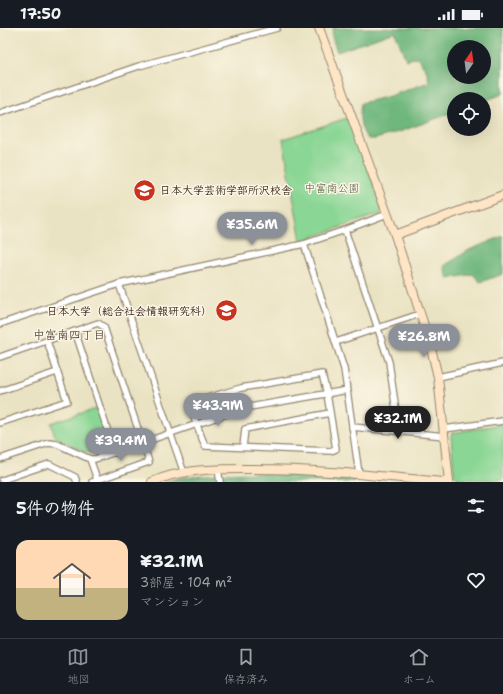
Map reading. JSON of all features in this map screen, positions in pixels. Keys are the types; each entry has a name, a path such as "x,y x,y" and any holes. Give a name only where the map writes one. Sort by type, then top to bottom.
{"street":[{"path":"0,113 139,66 277,28"},
{"path":"319,28 395,235 430,344 438,377 449,482"},
{"path":"395,235 503,195"},
{"path":"0,324 119,284 304,244 387,214"},
{"path":"346,230 389,362 399,431"},
{"path":"304,244 344,369 359,474"},
{"path":"119,284 184,473"},
{"path":"336,342 420,314"},
{"path":"0,357 98,324 104,327 144,443 149,462 95,481 90,459"},
{"path":"75,331 115,453"},
{"path":"0,423 67,401 47,341"},
{"path":"438,377 503,363"},
{"path":"0,391 57,372"},
{"path":"322,374 327,394 336,449 331,451 205,446 190,407 193,402 241,388 322,374"},
{"path":"0,459 53,443 90,459 95,459 244,408 348,390"},
{"path":"243,447 245,429 330,413"},
{"path":"352,427 445,433 503,421"},
{"path":"1,479 49,464 75,477 77,482"},
{"path":"218,469 220,482"},
{"path":"152,482 172,475 218,469 320,470 444,482"}],"green space":[{"path":"333,28 503,28 503,94 491,98 491,92 447,92 447,115 402,131 375,139 368,139 360,122 361,103 390,96 429,82 427,72 418,57 406,60 395,32 337,52 332,37"},
{"name":"中富南公園","path":"350,117 383,211 382,213 301,241 283,139"},
{"path":"503,236 503,274 480,282 473,274 448,279 444,266 469,250"},
{"path":"97,408 110,448 94,453 86,452 55,437 51,423"},
{"path":"503,424 503,480 458,479 454,474 452,433"},
{"path":"252,473 330,474 355,479 355,482 166,482 197,475"}],"place":[{"name":"日本大学芸術学部所沢校舎","path":"145,190"},
{"name":"日本大学（総合社会情報研究科）","path":"227,311"}],"district":[{"name":"中富南四丁目","path":"69,335"}]}
